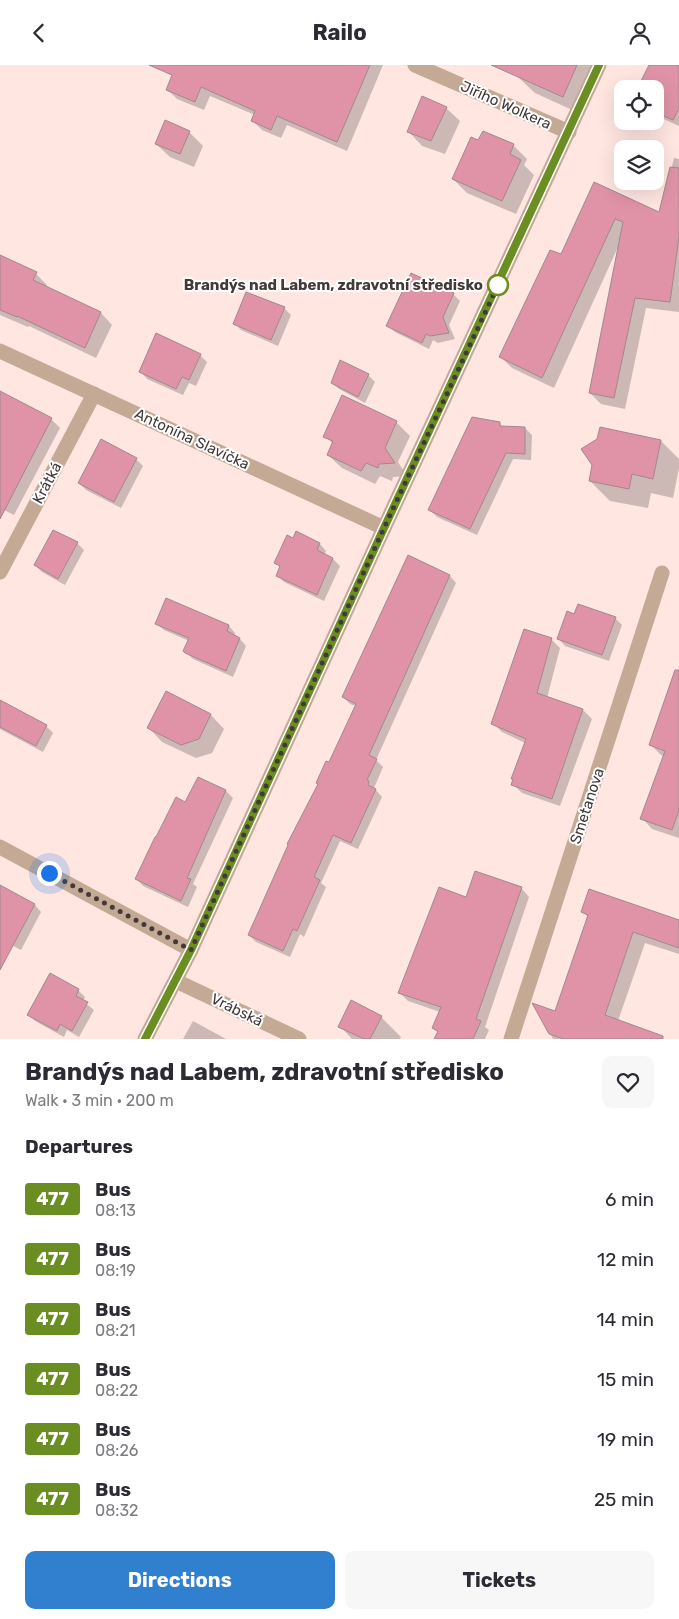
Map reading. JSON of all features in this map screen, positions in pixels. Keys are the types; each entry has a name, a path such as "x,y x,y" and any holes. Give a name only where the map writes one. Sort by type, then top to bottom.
{"street":[{"name":"Jiřího Wolkera","path":"415,65 569,132"},
{"path":"145,1039 191,950 599,65"},
{"name":"Antonína Slavíčka","path":"0,351 384,528"},
{"name":"Krátká","path":"0,572 94,394"},
{"name":"Smetanova","path":"511,1039 662,573"},
{"path":"0,847 191,950"},
{"name":"Vrábská","path":"176,981 299,1039"}],"building":[{"path":"149,65 370,65 337,142 277,116 271,130 251,121 255,111 201,87 195,102 166,90 172,75"},
{"path":"491,65 577,65 563,97"},
{"path":"649,65 679,65 679,108 673,120 664,116 664,80 642,80"},
{"path":"422,96 447,107 431,141 407,132"},
{"path":"165,120 190,131 180,154 155,144"},
{"path":"483,131 514,144 510,154 521,160 502,201 452,179 471,137 478,140"},
{"path":"670,167 679,168 679,237 670,302 635,298 614,398 589,393 623,222 615,219 542,378 499,357 550,250 561,254 594,182 659,212"},
{"path":"0,255 37,272 33,280 101,312 85,348 0,310"},
{"path":"411,273 454,293 443,317 449,333 430,336 426,334 422,343 386,326"},
{"path":"246,292 285,307 271,340 233,324"},
{"path":"156,333 201,354 189,380 182,377 176,389 139,372"},
{"path":"340,360 369,374 358,397 331,383"},
{"path":"0,391 52,418 0,519"},
{"path":"342,395 397,421 385,448 395,463 379,464 378,468 366,463 361,471 327,455 333,441 323,437"},
{"path":"472,417 500,422 500,426 525,427 525,454 506,453 470,529 428,510"},
{"path":"600,427 661,440 653,479 632,474 629,489 589,481 592,465 581,449 597,439"},
{"path":"101,439 137,458 114,502 78,483"},
{"path":"53,530 78,542 58,579 34,565"},
{"path":"296,531 320,543 317,550 333,558 317,595 276,576 280,566 274,563 287,535 293,538"},
{"path":"408,555 450,575 369,755 377,759 367,780 369,781 368,785 376,789 351,843 333,835 314,877 320,880 297,931 293,929 283,951 248,935 287,844 318,784 316,783 326,761 329,762 356,704 342,697"},
{"path":"166,598 229,625 227,631 240,638 226,671 185,653 183,651 189,638 155,624"},
{"path":"578,604 616,617 602,655 557,639 567,611 574,614"},
{"path":"524,629 552,638 537,693 583,709 552,799 511,785 513,779 511,779 526,739 491,724"},
{"path":"675,670 679,670 679,810 672,830 640,819 665,751 649,745"},
{"path":"166,691 211,714 199,739 181,745 147,728"},
{"path":"0,700 47,725 36,746 0,727"},
{"path":"198,777 226,790 187,878 191,879 181,901 135,879 176,797 185,802"},
{"path":"475,871 522,887 476,1019 481,1021 473,1039 434,1039 438,1031 432,1028 441,1007 398,993 439,887 466,897"},
{"path":"0,885 35,904 0,970"},
{"path":"589,889 679,920 679,948 633,932 605,1015 663,1036 663,1039 564,1039 549,1034 532,1003 555,1011 588,915 581,912"},
{"path":"50,973 79,989 76,996 88,1002 72,1031 60,1024 57,1031 27,1015"},
{"path":"351,1000 382,1016 370,1039 364,1039 338,1027"}],"bus line":[{"name":"477","path":"145,1039 191,950 599,65"}],"place":[{"name":"Brandýs nad Labem, zdravotní středisko","path":"498,285"}],"route":[{"path":"49,873 191,950 384,528 498,285"}]}
